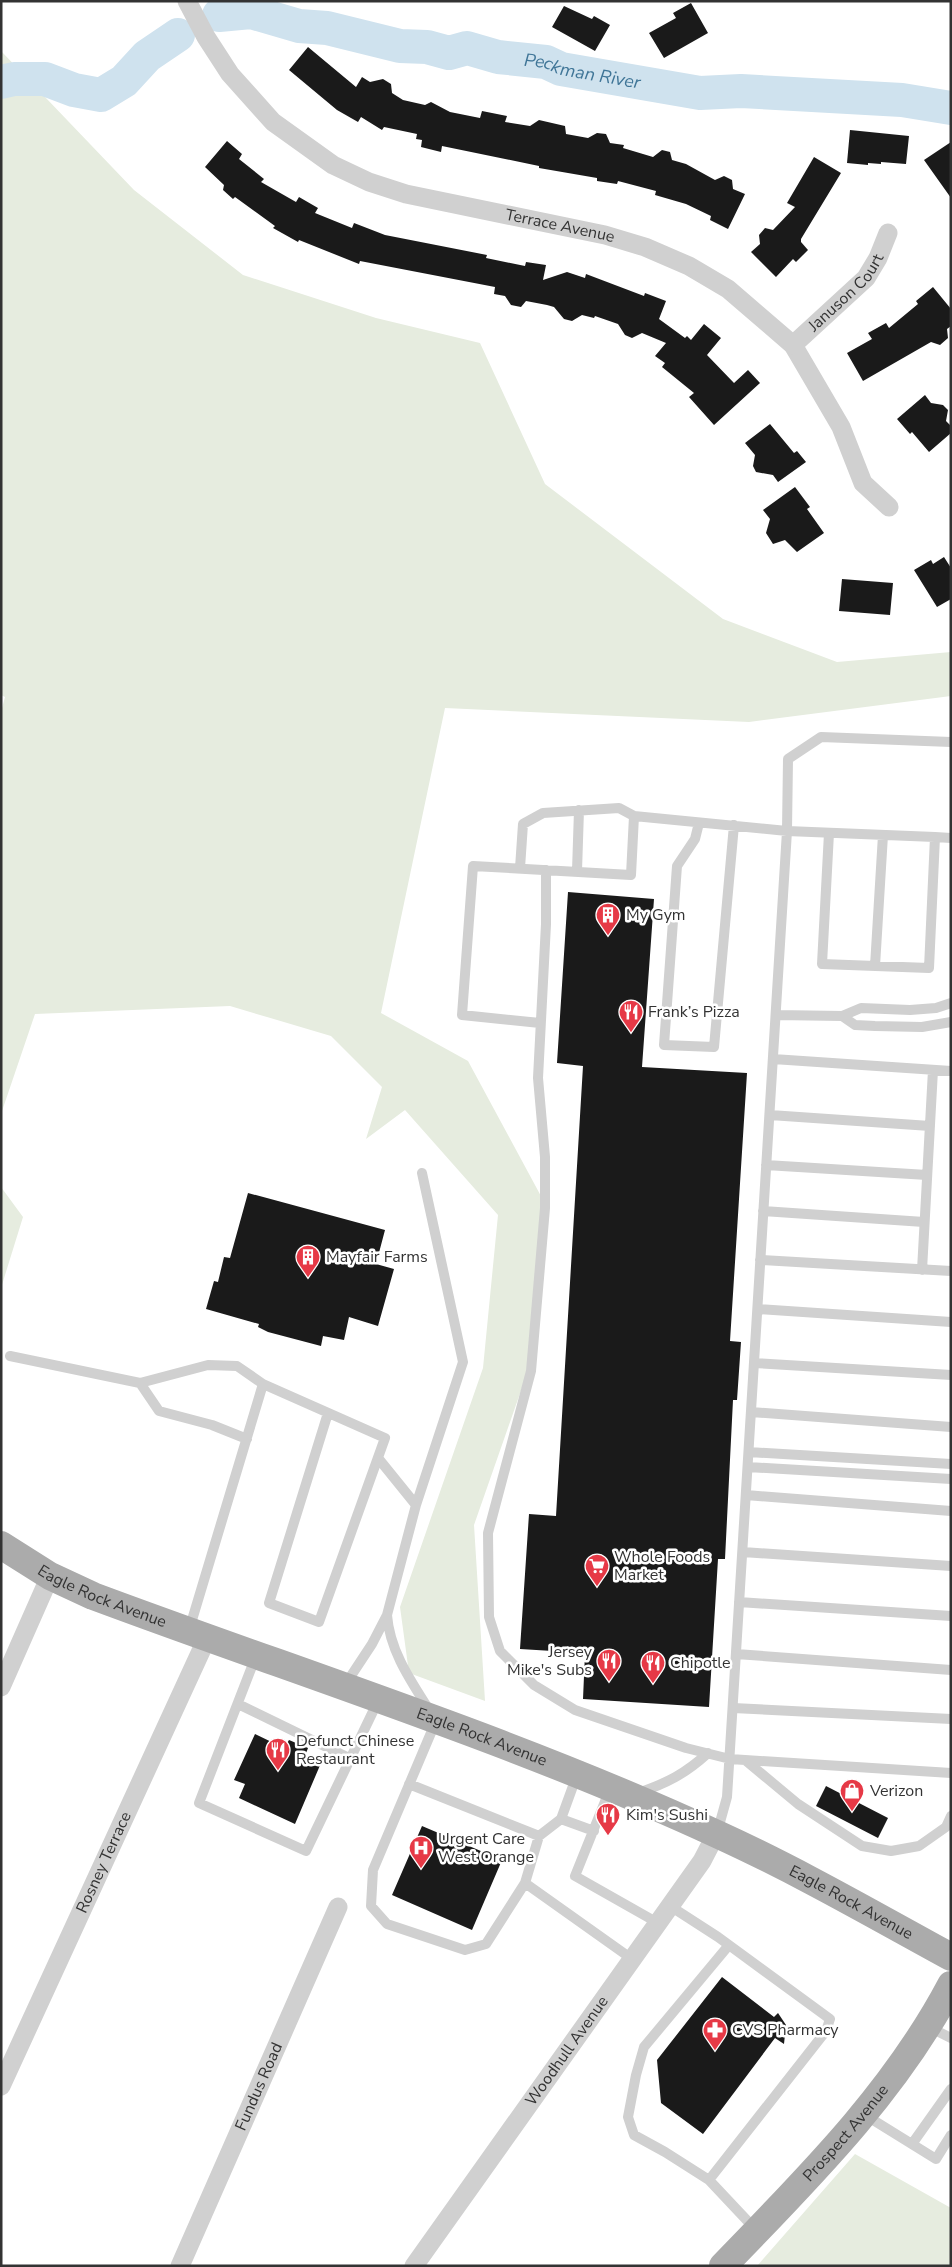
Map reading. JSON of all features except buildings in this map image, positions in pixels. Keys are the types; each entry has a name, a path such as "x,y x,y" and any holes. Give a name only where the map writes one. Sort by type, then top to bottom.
{"main road":[{"name":"Eagle Rock Avenue","path":"1,1545 50,1576 93,1596 577,1774 716,1834 779,1864 951,1957"},
{"name":"Prospect Avenue","path":"723,2266 864,2114 926,2026 951,1985"}],"street":[{"name":"Terrace Avenue","path":"188,1 206,37 230,74 273,122 333,165 369,182 406,194 604,235 645,247 689,266 728,289 793,345 841,427 863,483 889,507"},
{"name":"Januson Court","path":"793,345 866,278 878,258 888,233"},
{"path":"1,1687 50,1576"},
{"name":"Rosney Terrace","path":"1,2086 198,1635"},
{"name":"Woodhull Avenue","path":"414,2266 670,1906 702,1860 716,1834"},
{"name":"Fundus Road","path":"180,2266 338,1907"}],"lane":[{"path":"716,1834 727,1797 730,1759 772,1059 788,831 788,759 821,737 951,742"},
{"path":"520,868 523,824 544,813 579,810 619,808 634,816 788,831 951,838"},
{"path":"577,871 579,810"},
{"path":"540,1023 462,1015 473,866 631,875 634,816"},
{"path":"699,823 695,839 677,866 664,1045 714,1047 734,825"},
{"path":"829,833 822,964 929,968 934,837"},
{"path":"875,966 883,835"},
{"path":"546,870 546,924 538,1078 545,1157 545,1208 532,1361 488,1533 489,1617 500,1651 534,1684 575,1710 730,1759 951,1773"},
{"path":"776,1015 842,1016 861,1008 910,1010 936,1008 951,1003"},
{"path":"842,1016 855,1025 922,1027 951,1022"},
{"path":"772,1059 951,1071"},
{"path":"922,1270 933,1070"},
{"path":"770,1115 930,1126"},
{"path":"766,1165 927,1175"},
{"path":"344,1687 372,1644 387,1615 416,1505 463,1362 422,1173"},
{"path":"763,1211 924,1222"},
{"path":"760,1260 951,1271"},
{"path":"758,1308 951,1322"},
{"path":"10,1356 140,1383 208,1365 238,1366 263,1384 385,1438 319,1622 269,1603 328,1413"},
{"path":"754,1363 951,1375"},
{"path":"140,1383 160,1411 212,1425 247,1439"},
{"path":"198,1635 247,1439 263,1384"},
{"path":"751,1412 951,1427"},
{"path":"749,1452 951,1464"},
{"path":"378,1458 416,1505"},
{"path":"748,1467 951,1479"},
{"path":"746,1495 951,1511"},
{"path":"742,1552 951,1566"},
{"path":"739,1602 951,1616"},
{"path":"387,1615 389,1634 396,1653 436,1721 373,1870 370,1906 387,1924 465,1950 486,1944 525,1882 539,1836 560,1819 577,1774"},
{"path":"736,1654 951,1670"},
{"path":"256,1655 199,1803 306,1851 378,1700"},
{"path":"238,1704 349,1758"},
{"path":"733,1708 951,1719"},
{"path":"658,1923 575,1876 594,1831 619,1792 670,1782 691,1768 708,1753"},
{"path":"745,1760 798,1804 862,1846 891,1851 919,1846 946,1827 951,1816"},
{"path":"409,1784 539,1836"},
{"path":"560,1819 594,1831"},
{"path":"525,1882 632,1959"},
{"path":"670,1906 729,1944 830,2019 826,2031 709,2180"},
{"path":"729,1944 644,2047 636,2075 628,2117 634,2135 709,2180 757,2230"},
{"path":"926,2026 951,2038"},
{"path":"912,2144 951,2089"},
{"path":"864,2114 936,2159 951,2135"}],"shaded area":[{"path":"2,52 134,190 243,275 376,318 480,343 545,484 723,619 837,662 951,652 951,696 749,722 445,708 381,1013 468,1061 542,1198 531,1362 474,1525 485,1701 409,1673 400,1607 483,1368 498,1215 405,1110 366,1139 382,1087 331,1036 230,1006 35,1014 1,1114 1,712 5,697 1,695"},
{"path":"1,1187 23,1217 1,1288"},
{"path":"855,2154 951,2208 951,2266 757,2266"}],"waterway":[{"name":"Peckman River","path":"219,15 251,12 299,26 327,28 400,46 427,47 449,53 467,48 498,57 546,62 561,69 700,93 741,91 902,100 951,108"},
{"name":"Peckman River","path":"1,82 14,79 45,79 74,90 101,95 124,81 147,56 178,35"}],"place":[{"name":"My Gym","path":"608,936"},
{"name":"Frank’s Pizza","path":"631,1033"},
{"name":"Mayfair Farms","path":"308,1278"},
{"name":"Whole Foods Market","path":"597,1587"},
{"name":"Jersey Mike's Subs","path":"609,1682"},
{"name":"Chipotle","path":"653,1684"},
{"name":"Defunct Chinese Restaurant","path":"278,1771"},
{"name":"Verizon","path":"852,1812"},
{"name":"Kim's Sushi","path":"608,1836"},
{"name":"Urgent Care West Orange","path":"421,1869"},
{"name":"CVS Pharmacy","path":"715,2051"}]}
